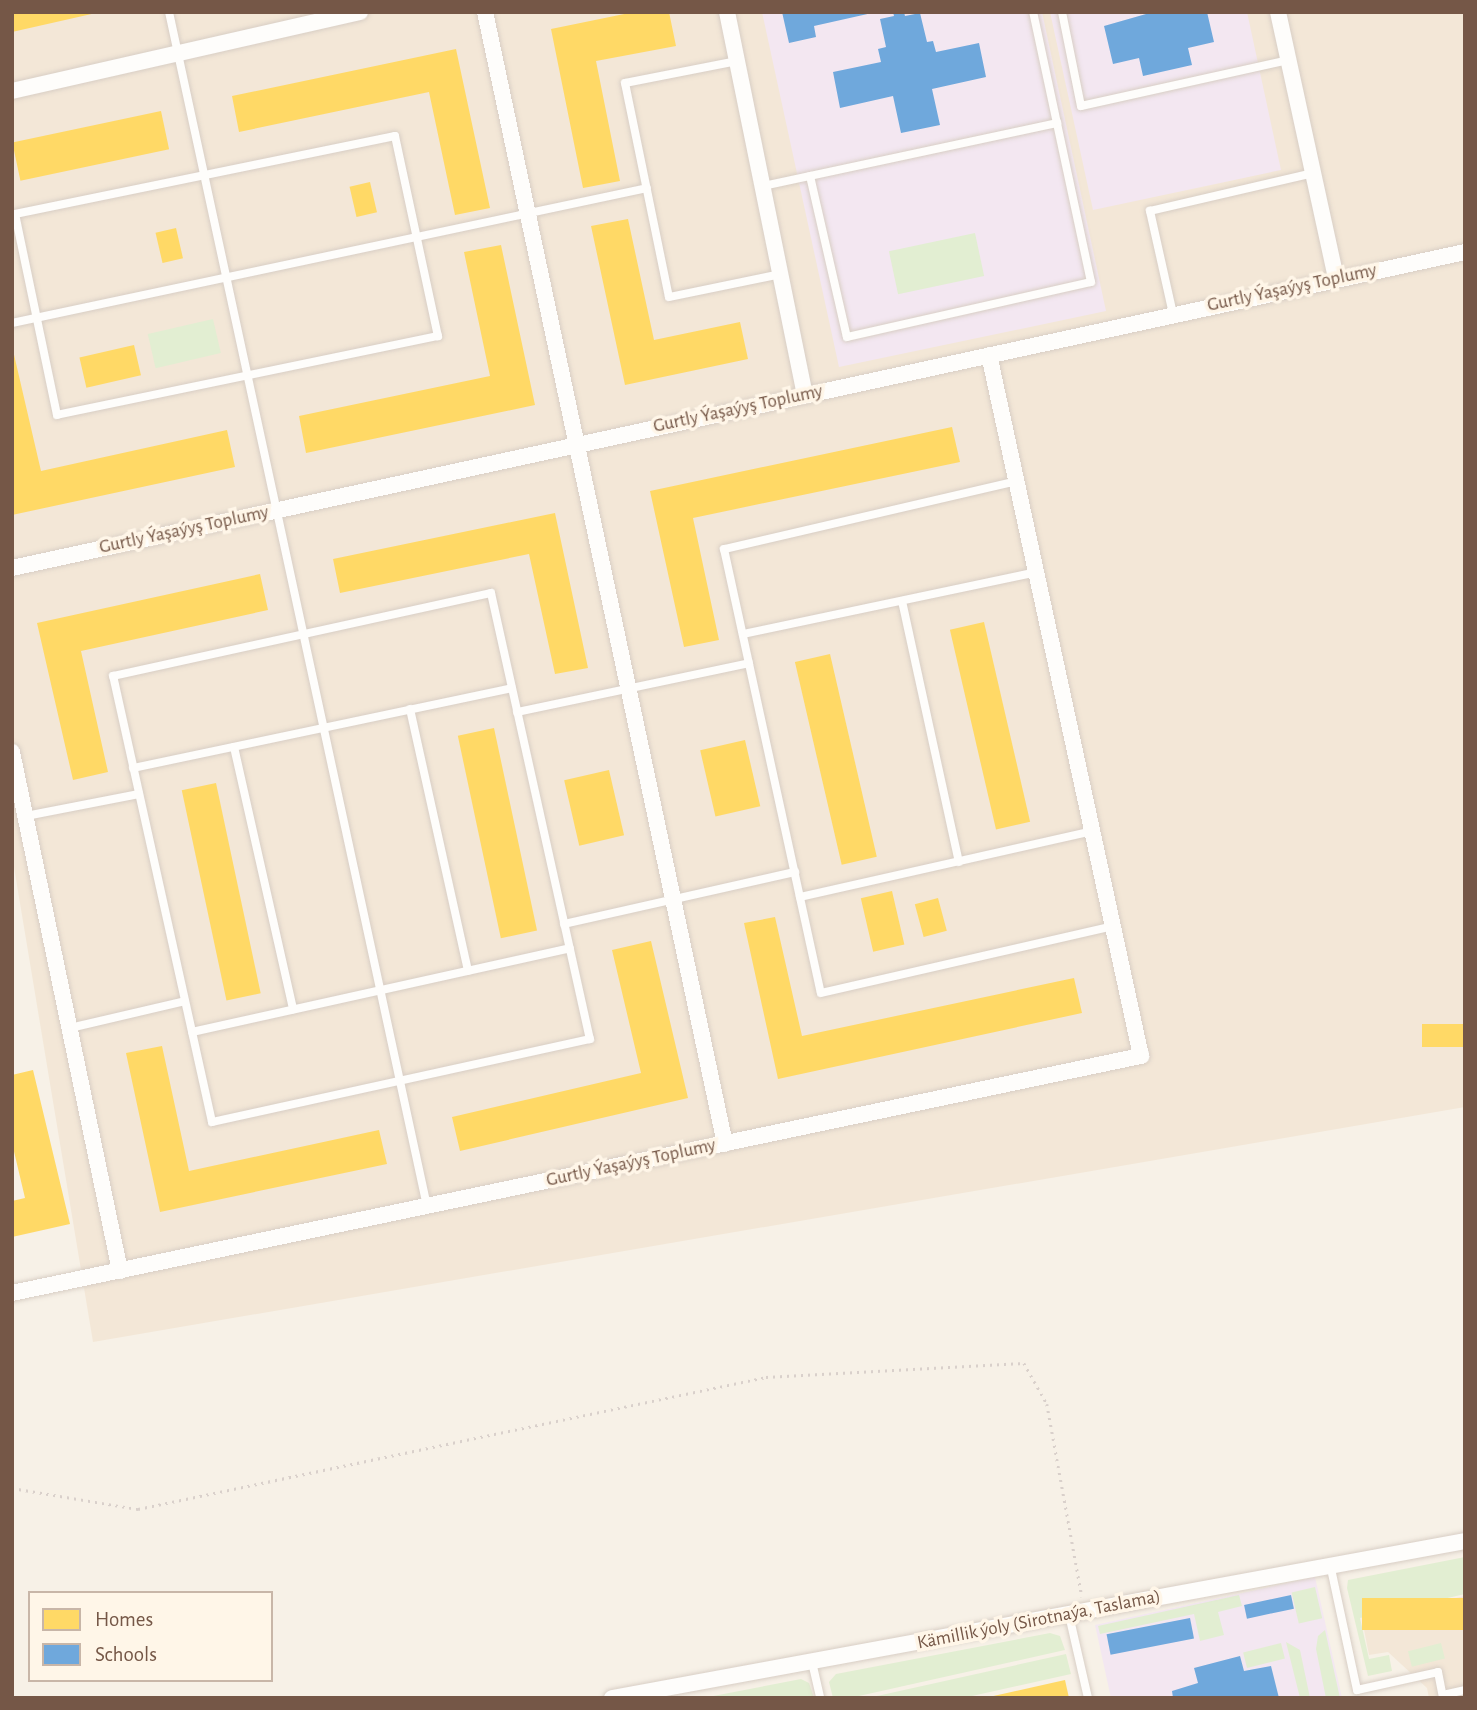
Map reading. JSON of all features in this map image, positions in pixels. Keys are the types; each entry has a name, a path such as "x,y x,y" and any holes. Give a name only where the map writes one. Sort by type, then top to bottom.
{"street":[{"path":"12,91 360,12"},
{"path":"485,12 725,1144"},
{"path":"727,12 805,394"},
{"path":"1278,12 1336,279"},
{"name":"Gurtly Ýaşaýyş Toplumy","path":"12,568 1465,252"},
{"path":"989,355 1113,925"},
{"path":"12,752 120,1271"},
{"name":"Gurtly Ýaşaýyş Toplumy","path":"12,1293 1141,1056 1113,925"},
{"name":"Kämillik ýoly (Sirotnaýa, Taslama)","path":"612,1698 1465,1541"}],"lane":[{"path":"169,12 426,1206"},
{"path":"810,176 847,337 1091,282 1033,12"},
{"path":"1062,12 1081,106 1288,60"},
{"path":"737,61 625,83 646,188 669,297 780,274"},
{"path":"763,186 1057,123"},
{"path":"396,136 438,336 57,415 15,214 204,175 396,136"},
{"path":"1173,314 1150,211 1313,173"},
{"path":"12,323 646,188"},
{"path":"1017,481 724,549 821,993 1113,925"},
{"path":"743,634 1036,572"},
{"path":"491,593 590,1039 212,1122 113,676 303,634 491,593"},
{"path":"902,601 959,862"},
{"path":"517,712 749,663"},
{"path":"133,768 512,688"},
{"path":"411,709 468,971"},
{"path":"234,747 293,1009"},
{"path":"26,817 139,794"},
{"path":"800,897 1092,831"},
{"path":"564,924 795,872"},
{"path":"192,1032 570,948"},
{"path":"70,1028 185,1001"},
{"path":"1330,1564 1357,1690 1438,1672 1443,1696 1465,1690"},
{"path":"1077,1613 1088,1698"},
{"path":"812,1662 820,1698"}],"path":[{"path":"12,1488 138,1509 765,1377 1024,1363 1047,1404 1077,1613"}],"shaded area":[{"path":"12,12 1465,12 1465,1107 93,1342 12,855"},
{"path":"762,12 1042,12 1106,311 839,367"},
{"path":"1050,12 1247,12 1281,170 1093,210"},
{"path":"1315,1577 1342,1698 1111,1698 1095,1625"},
{"path":"1465,1596 1465,1698 1429,1698 1427,1688 1388,1652 1369,1655 1362,1619"}],"green space":[{"path":"975,233 984,276 898,294 889,251"},
{"path":"213,319 221,353 156,368 148,334"},
{"path":"1465,1557 1465,1594 1360,1618 1369,1659 1389,1655 1392,1671 1368,1676 1347,1588 1348,1580"},
{"path":"1315,1587 1322,1618 1299,1624 1292,1592"},
{"path":"1239,1595 1242,1606 1218,1612 1224,1635 1200,1641 1194,1614 1100,1634 1098,1626"},
{"path":"1325,1630 1340,1698 1326,1698 1316,1649 1318,1636"},
{"path":"1050,1633 1060,1636 1065,1650 850,1698 833,1698 829,1682 836,1674"},
{"path":"1286,1642 1300,1650 1310,1698 1300,1698"},
{"path":"1281,1643 1285,1659 1247,1668 1243,1652"},
{"path":"1441,1643 1445,1659 1412,1667 1408,1651"},
{"path":"1066,1654 1071,1674 963,1698 868,1698"},
{"path":"801,1679 809,1683 814,1698 703,1698"}],"building: Homes":[{"path":"12,12 95,12 96,13 12,32"},
{"path":"634,12 669,12 676,46 596,61 620,181 583,188 551,29"},
{"path":"456,49 490,208 455,215 429,92 239,132 232,96"},
{"path":"161,111 169,149 20,181 12,143"},
{"path":"370,182 377,212 357,217 350,187"},
{"path":"628,219 654,340 740,322 748,359 625,385 591,226"},
{"path":"176,228 183,258 163,263 156,233"},
{"path":"501,245 535,405 306,453 299,416 490,376 464,252"},
{"path":"134,345 141,375 86,388 79,358"},
{"path":"12,346 41,471 227,430 235,467 12,515"},
{"path":"952,427 960,462 693,518 719,640 684,647 650,491"},
{"path":"555,513 588,668 555,674 529,554 340,593 333,559"},
{"path":"260,574 268,610 81,651 108,772 73,780 37,623"},
{"path":"984,622 1030,822 996,830 950,630"},
{"path":"830,654 877,857 842,865 795,662"},
{"path":"494,728 537,930 501,938 458,736"},
{"path":"745,740 760,806 715,817 700,750"},
{"path":"609,770 624,835 579,846 564,780"},
{"path":"216,783 261,993 226,1001 182,790"},
{"path":"892,891 904,945 873,952 861,898"},
{"path":"938,898 947,931 924,937 915,904"},
{"path":"775,917 802,1036 1074,978 1082,1013 778,1079 744,923"},
{"path":"651,941 688,1098 460,1151 452,1117 641,1073 612,950"},
{"path":"1422,1024 1465,1024 1465,1047 1422,1047"},
{"path":"162,1046 189,1171 379,1130 387,1164 160,1212 126,1053"},
{"path":"33,1070 70,1224 12,1237 12,1201 25,1198 12,1143 12,1075"},
{"path":"1362,1598 1465,1598 1465,1630 1362,1630"},
{"path":"1065,1680 1069,1698 989,1698 989,1697"}],"building: Schools":[{"path":"782,12 872,13 814,26 816,37 789,43"},
{"path":"893,12 904,12 905,16 920,13 927,42 933,41 936,52 979,43 986,77 932,89 940,125 901,133 893,96 840,108 833,72 881,62 878,49 886,47 880,19 894,16"},
{"path":"1153,12 1207,12 1214,42 1188,48 1192,65 1143,76 1139,58 1113,64 1104,26"},
{"path":"1291,1595 1294,1609 1247,1619 1244,1605"},
{"path":"1190,1618 1194,1639 1111,1655 1107,1634"},
{"path":"1240,1656 1244,1671 1271,1666 1279,1698 1173,1698 1172,1691 1198,1683 1194,1668"}]}
